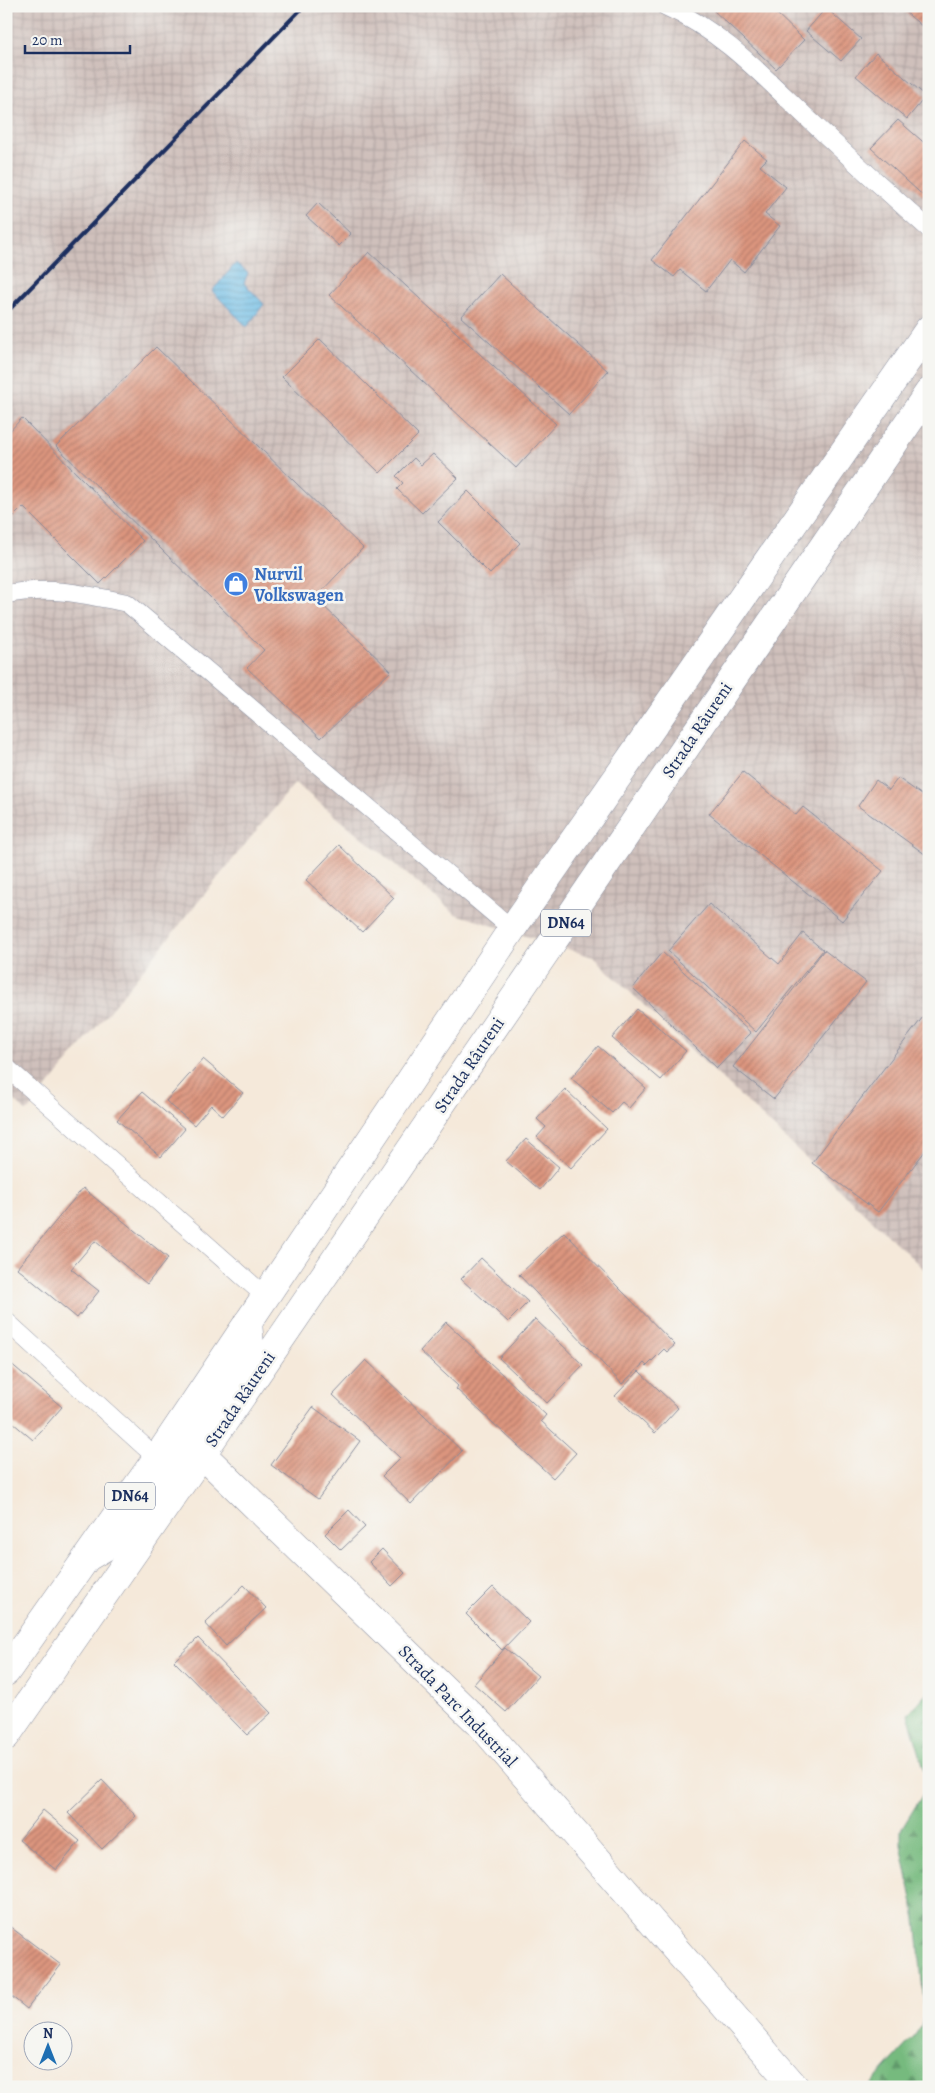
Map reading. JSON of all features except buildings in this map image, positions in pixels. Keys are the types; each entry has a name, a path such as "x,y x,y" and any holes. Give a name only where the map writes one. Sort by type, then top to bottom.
{"main road":[{"name":"Strada Râureni","path":"6,1672 157,1458 512,929 929,329"},
{"name":"Strada Râureni","path":"6,1736 202,1454 929,392"},
{"path":"88,1557 122,1536 173,1460 181,1455 202,1454 196,1433 202,1419 250,1346 248,1322"},
{"name":"Strada Parc Industrial","path":"202,1454 481,1725 795,2087"}],"lane":[{"path":"665,6 690,17 743,56 816,127 929,229"},
{"path":"6,594 32,590 78,592 127,603 512,929"},
{"path":"6,1067 265,1296"},
{"path":"6,1321 157,1458"}],"shaded area":[{"path":"6,6 929,6 929,1274 593,957 456,914 295,783 27,1112 6,1093"}],"green space":[{"path":"929,1691 929,2087 868,2087 915,2035 921,2026 925,2013 916,1919 901,1845 901,1830 926,1789 926,1775 908,1714"}],"water":[{"path":"236,263 248,273 244,283 264,304 247,327 212,291"}],"railway":[{"path":"6,313 304,6"}],"place":[{"name":"Nurvil Volkswagen","path":"236,584"}]}
